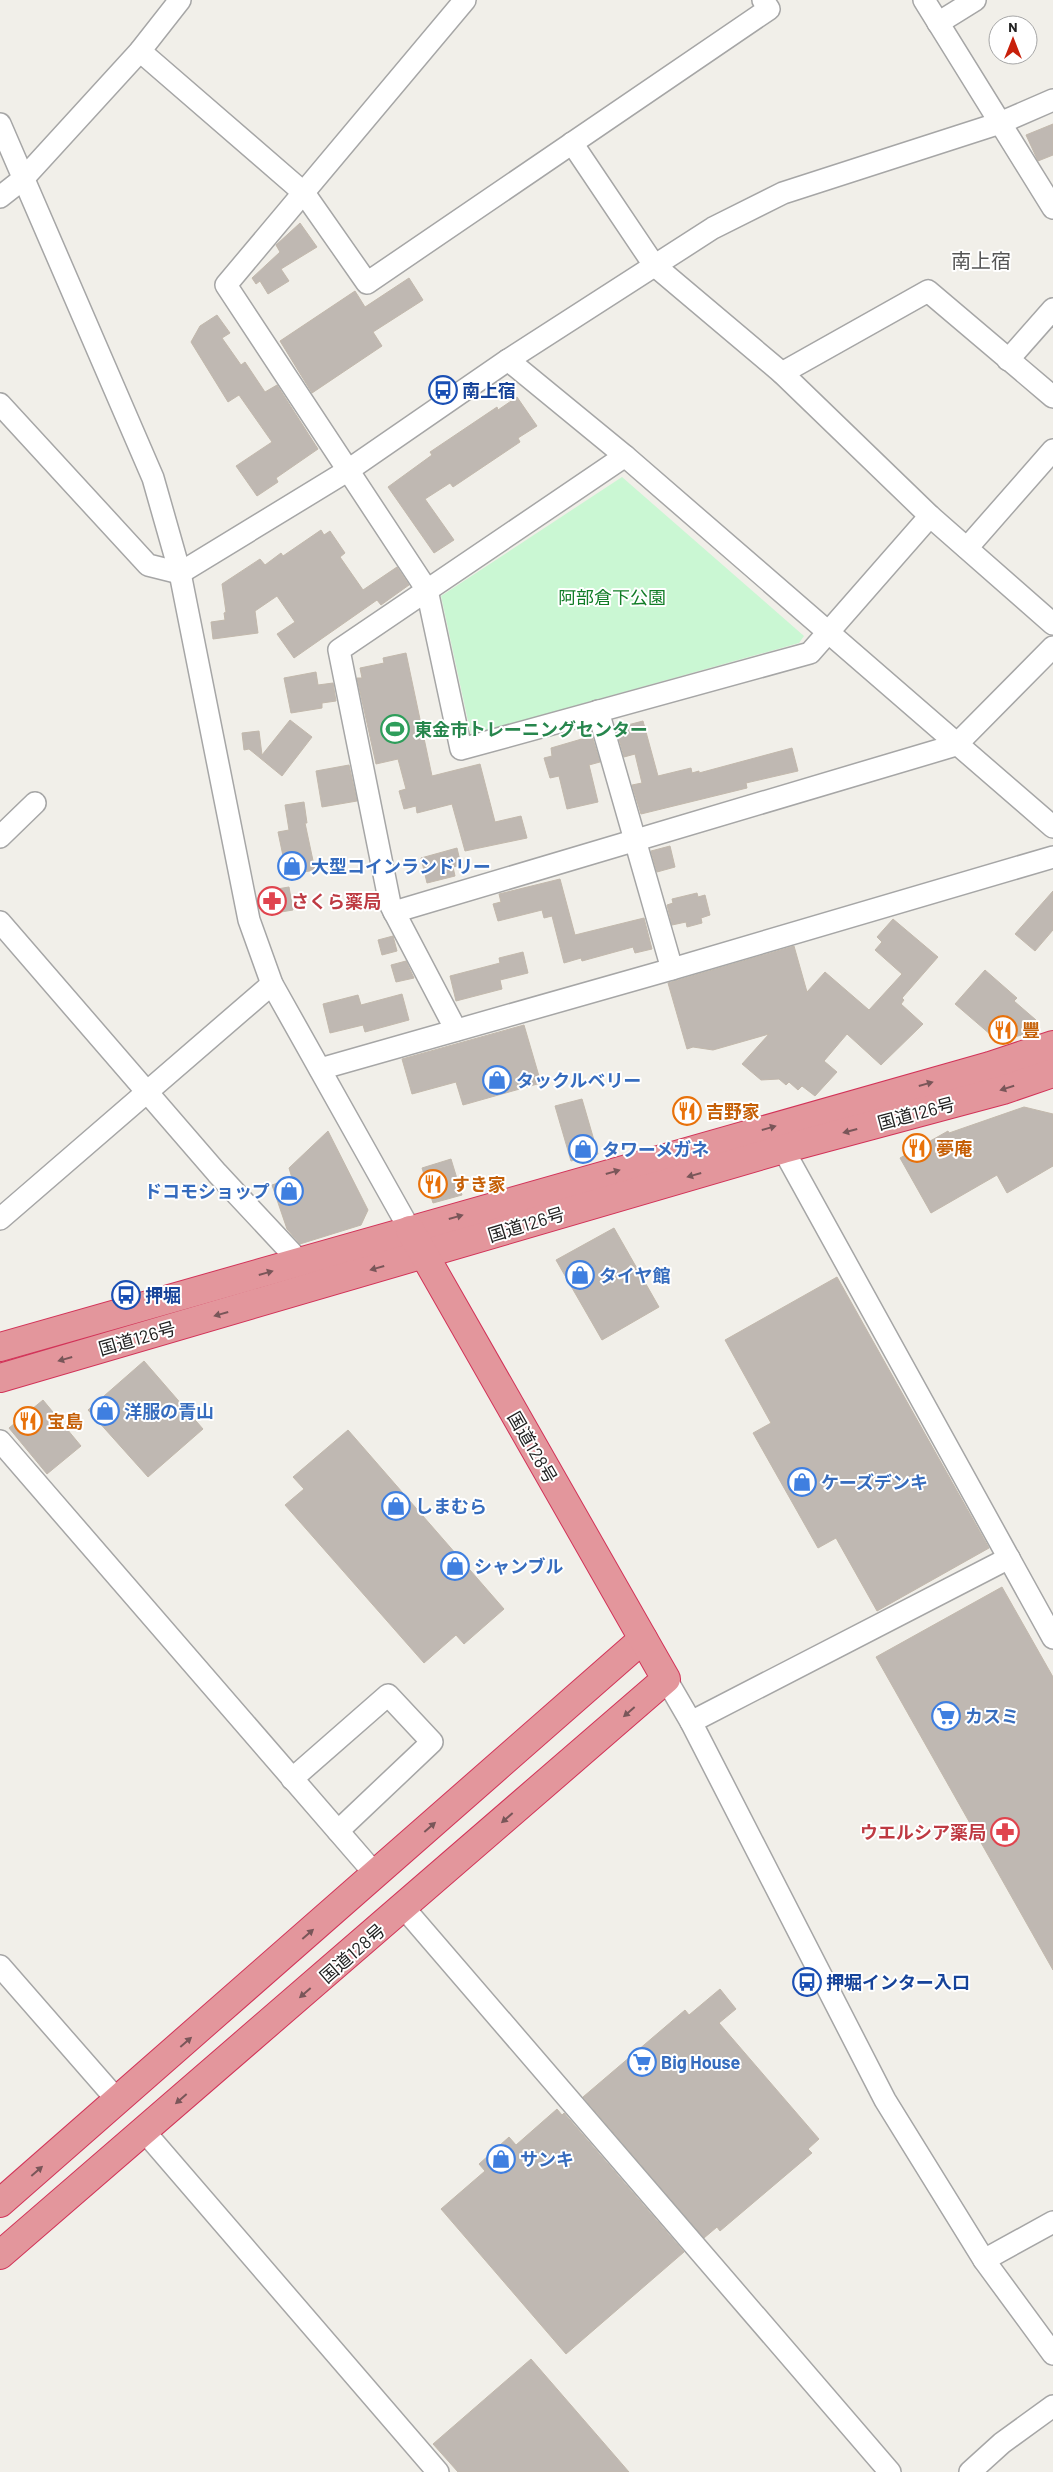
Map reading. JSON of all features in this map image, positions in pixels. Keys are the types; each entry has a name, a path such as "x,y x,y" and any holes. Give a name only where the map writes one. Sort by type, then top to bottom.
{"highway":[{"name":"国道126号","path":"0,1347 990,1066 1053,1045"},
{"name":"国道126号","path":"0,1378 783,1149 1003,1090 1053,1073"},
{"name":"国道128号","path":"0,2255 666,1680 410,1230"},
{"path":"0,2203 643,1639"},
{"path":"376,1875 404,1908"},
{"path":"118,2101 144,2131"}],"street":[{"path":"0,197 23,179 140,50 180,0"},
{"path":"465,0 226,285 428,590 461,749 810,653 826,632 930,516"},
{"path":"140,50 304,193 367,283 769,9 764,0"},
{"path":"924,0 1053,208"},
{"path":"938,23 975,0"},
{"path":"0,404 148,565 180,573 347,470 508,360 713,228 783,193 1000,123 1053,100"},
{"path":"0,124 153,478 180,573 249,920 272,984 410,1230"},
{"path":"572,143 654,265 782,373 930,516 1053,624"},
{"path":"782,373 928,290 1053,397"},
{"path":"1008,360 1053,309"},
{"path":"508,360 625,456 956,745 1053,827"},
{"path":"967,548 1053,450"},
{"path":"456,1030 390,904 339,650 625,456"},
{"path":"394,912 956,745 1053,647"},
{"path":"598,711 637,841 672,969"},
{"path":"0,837 35,803"},
{"path":"320,1069 672,969 1053,857"},
{"path":"0,922 217,1173 301,1263"},
{"path":"0,1219 272,984"},
{"path":"783,1149 1053,1638"},
{"path":"0,1441 376,1875"},
{"path":"691,1722 1009,1558"},
{"path":"666,1680 691,1722 885,2100 984,2260 1053,2354"},
{"path":"292,1779 388,1695 432,1742 338,1831"},
{"path":"404,1908 890,2472"},
{"path":"0,1966 118,2101"},
{"path":"144,2131 438,2472"},
{"path":"984,2260 1053,2222"},
{"path":"970,2472 1002,2443 1053,2406"}],"green space":[{"name":"阿部倉下公園","path":"622,477 804,636 799,643 471,735 441,596"}],"building":[{"path":"1053,124 1053,155 1038,161 1026,135"},
{"path":"300,223 317,247 281,269 289,281 268,294 260,281 256,284 252,278 280,252 276,245"},
{"path":"409,278 423,300 373,332 382,346 312,393 280,341 355,291 365,307"},
{"path":"217,315 230,333 222,338 241,365 245,362 265,392 277,385 318,449 276,478 278,482 257,496 236,466 272,442 239,395 228,402 191,342 200,326"},
{"path":"517,397 537,426 518,438 520,442 453,487 450,483 425,499 454,540 434,553 388,487 432,455 430,452 497,407 498,410"},
{"path":"321,530 324,535 330,531 345,553 340,557 363,590 397,567 409,585 381,605 377,600 294,658 277,634 295,622 277,596 255,611 258,633 213,639 211,622 225,620 224,613 226,612 222,584 260,559 265,565 281,553 283,556"},
{"path":"406,653 432,776 480,764 495,822 521,816 527,838 465,851 452,804 417,813 416,806 404,809 399,791 406,789 398,759 376,764 357,678 362,678 360,668 384,663 383,658"},
{"path":"316,672 318,685 333,683 336,701 322,703 322,708 291,713 284,678"},
{"path":"290,720 312,737 282,776 249,749 244,750 242,733 259,731 262,755"},
{"path":"643,721 658,776 691,768 692,773 699,771 699,773 792,748 798,771 746,783 747,788 641,814 632,785 642,783 635,754 624,757 616,728"},
{"path":"592,736 600,762 589,765 598,802 567,809 559,776 550,778 544,758 552,756 551,748"},
{"path":"349,765 357,801 322,807 316,771"},
{"path":"304,802 307,823 305,823 315,870 287,875 278,832 289,830 285,805"},
{"path":"670,846 675,867 657,872 651,851"},
{"path":"457,848 461,865 453,867 455,876 427,883 421,858"},
{"path":"560,879 575,935 644,918 652,949 635,953 633,947 582,961 581,958 564,963 552,916 544,918 542,910 498,921 493,904 501,902 499,894"},
{"path":"289,887 293,910 269,914 265,891"},
{"path":"1053,891 1053,930 1035,951 1015,934"},
{"path":"697,893 698,897 705,895 710,915 701,918 702,923 687,927 686,922 672,925 667,905 673,903 672,899"},
{"path":"893,919 938,957 902,998 904,1000 901,1004 923,1024 881,1065 847,1034 824,1061 837,1072 815,1096 802,1086 798,1090 789,1082 786,1085 779,1079 761,1080 742,1064 769,1034 713,1050 693,1047 687,1049 668,983 794,946 807,992 825,972 869,1010 902,974 875,950 882,942 877,937"},
{"path":"393,936 397,951 382,955 378,940"},
{"path":"523,952 528,973 500,980 502,989 456,1001 450,976 500,963 499,958"},
{"path":"406,961 414,978 396,982 391,965"},
{"path":"985,970 1017,998 1014,1001 1036,1020 1022,1035 998,1041 955,1004"},
{"path":"402,994 409,1020 365,1032 363,1025 330,1033 323,1004 358,995 361,1005"},
{"path":"524,1025 541,1083 463,1105 456,1082 412,1094 402,1059"},
{"path":"582,1099 598,1154 571,1161 555,1106"},
{"path":"1024,1107 1053,1114 1053,1166 1007,1193 997,1175 931,1213 900,1158 948,1131 949,1133"},
{"path":"328,1131 368,1210 361,1225 300,1244 287,1229 272,1185 292,1178 289,1168"},
{"path":"451,1159 462,1195 433,1203 422,1168"},
{"path":"614,1228 659,1307 602,1340 556,1260"},
{"path":"837,1277 989,1548 877,1611 836,1538 818,1548 753,1433 771,1423 725,1340"},
{"path":"144,1361 203,1429 148,1477 88,1410"},
{"path":"43,1400 81,1446 47,1474 9,1428"},
{"path":"348,1430 504,1609 464,1644 456,1635 424,1663 285,1505 304,1489 293,1477"},
{"path":"1002,1587 1053,1677 1053,1970 876,1657"},
{"path":"720,1989 736,2009 719,2023 819,2139 808,2149 812,2153 720,2231 717,2227 704,2238 583,2097 685,2010 689,2015"},
{"path":"557,2109 562,2115 564,2113 684,2252 566,2354 441,2209 485,2171 479,2164 509,2137 516,2145"},
{"path":"531,2359 629,2472 458,2472 433,2444"}],"place":[{"name":"南上宿","path":"443,390"},
{"name":"東金市トレーニングセンター","path":"395,729"},
{"name":"大型コインランドリー","path":"292,866"},
{"name":"さくら薬局","path":"272,901"},
{"name":"豐","path":"1003,1030"},
{"name":"タックルベリー","path":"497,1080"},
{"name":"吉野家","path":"687,1111"},
{"name":"夢庵","path":"917,1148"},
{"name":"タワーメガネ","path":"583,1149"},
{"name":"すき家","path":"433,1184"},
{"name":"ドコモショップ","path":"289,1191"},
{"name":"タイヤ館","path":"580,1275"},
{"name":"押堀","path":"126,1295"},
{"name":"洋服の青山","path":"105,1411"},
{"name":"宝島","path":"28,1421"},
{"name":"ケーズデンキ","path":"802,1482"},
{"name":"しまむら","path":"396,1506"},
{"name":"シャンブル","path":"455,1566"},
{"name":"カスミ","path":"946,1716"},
{"name":"ウエルシア薬局","path":"1005,1832"},
{"name":"押堀インター入口","path":"807,1982"},
{"name":"Big House","path":"642,2062"},
{"name":"サンキ","path":"501,2159"}],"district":[{"name":"南上宿","path":"981,260"}]}
